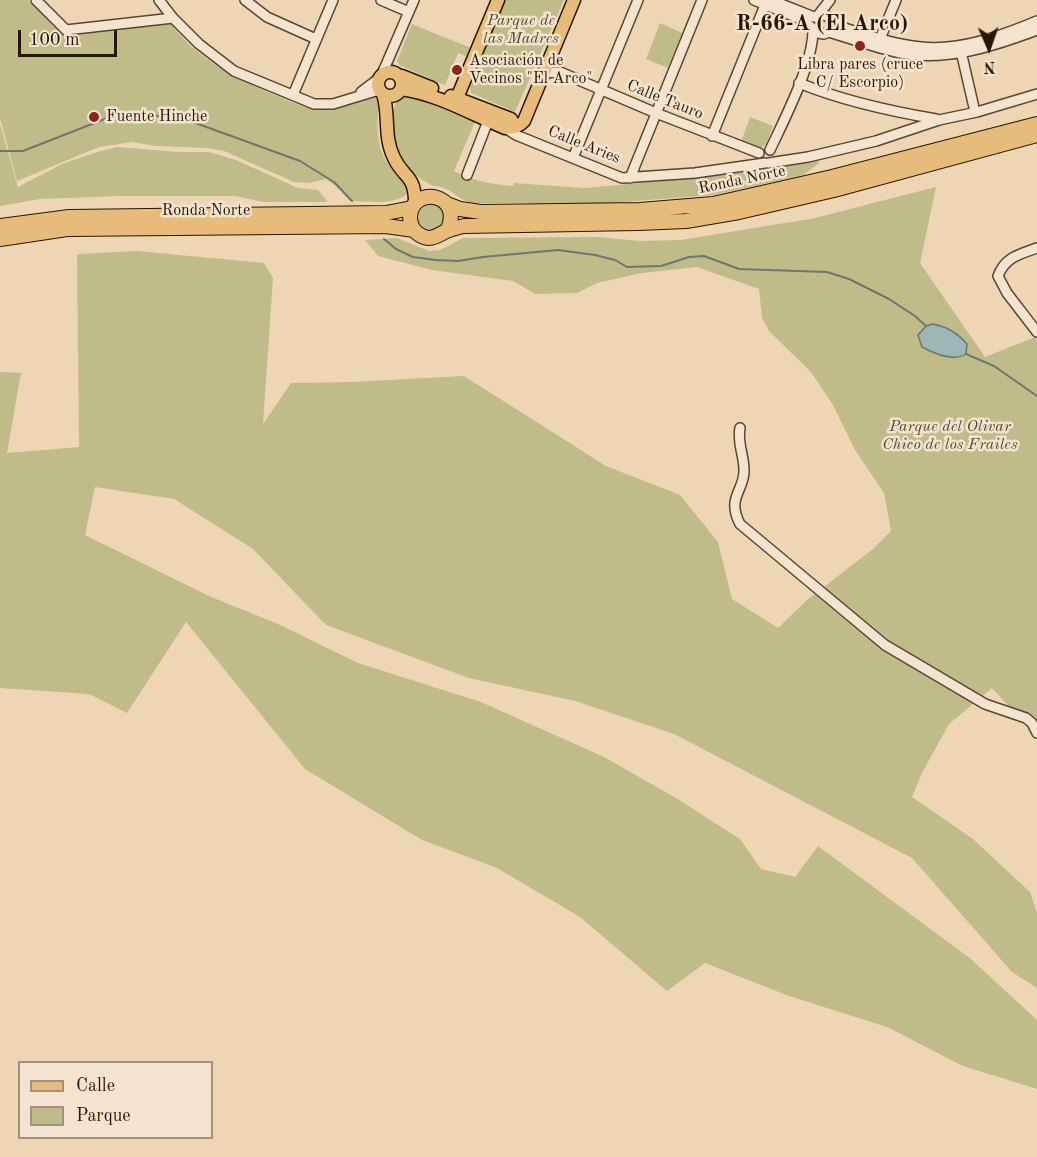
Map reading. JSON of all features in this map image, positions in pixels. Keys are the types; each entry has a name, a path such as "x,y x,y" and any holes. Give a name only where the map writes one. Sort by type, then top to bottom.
{"highway":[{"name":"Ronda Norte","path":"0,226 69,217 386,213 413,205 424,197 442,200 460,209 481,212 640,210 689,207 736,200 1037,124"},
{"name":"Ronda Norte","path":"0,239 67,229 386,226 414,230 421,236 430,238 439,237 447,231 464,226 638,224 686,221 739,212 834,190 1037,135"},
{"path":"442,200 451,214 451,222 447,231"},
{"path":"413,205 410,219 414,230"}],"main road":[{"path":"457,102 498,0"},
{"path":"510,127 524,121 574,0"},
{"name":"Calle Aries","path":"389,84 402,76 457,102 488,120 510,127 511,119 457,102"},
{"path":"389,84 386,125 388,141 394,159 413,182 413,205"},
{"path":"406,173 442,200"}],"street":[{"path":"37,0 66,30 173,18"},
{"path":"245,0 267,17 316,39"},
{"path":"293,96 333,0"},
{"path":"381,0 409,12"},
{"path":"161,3 199,44 234,71 314,104 333,104 389,84 389,59 414,0"},
{"path":"573,158 638,0"},
{"path":"630,178 702,0"},
{"path":"754,0 768,2 803,20 902,53 924,55 1000,43 1037,30"},
{"path":"880,39 896,0"},
{"path":"712,135 768,2"},
{"path":"770,150 765,149 759,153 760,160 767,163 773,156 770,150 813,44 814,22 830,2"},
{"path":"813,44 829,27 830,2"},
{"path":"160,19 161,3"},
{"path":"814,22 825,15 829,27"},
{"path":"829,27 923,47 960,49 1037,21"},
{"path":"960,49 975,112"},
{"name":"Calle Tauro","path":"549,57 560,72"},
{"name":"Calle Tauro","path":"543,73 560,72 759,153"},
{"path":"799,83 855,102 939,120"},
{"name":"Calle Aries","path":"510,127 516,135 609,175 630,178 694,173 808,157 876,141 939,120 1037,94"},
{"path":"467,175 488,120"},
{"path":"1037,248 1014,256 1002,265 998,276 1007,293 1037,332"},
{"path":"740,428 739,439 745,473 735,500 737,517 741,524 885,645 985,704 1026,718 1032,723 1037,733"}],"green space":[{"path":"0,0 28,0 61,34 168,20 191,46 219,67 266,91 309,108 333,110 375,97 379,102 378,138 384,158 407,186 407,194 387,201 350,201 326,179 309,183 294,182 224,151 132,142 99,147 17,181 0,118"},
{"name":"Parque de las Madres","path":"504,0 564,0 515,112 471,93 470,86"},
{"path":"660,23 682,33 668,68 646,59"},
{"path":"412,24 471,48 468,57 458,53 445,85 399,65 397,61"},
{"path":"404,96 436,104 475,122 454,171 490,183 585,188 770,169 818,160 819,163 803,175 713,195 610,203 471,203 442,187 432,186 409,168 401,158 396,149 392,126 396,101"},
{"path":"750,117 773,126 766,144 760,149 741,142"},
{"path":"0,124 18,187 62,164 117,147 209,152 236,160 298,188 318,190 328,202 264,202 235,196 121,196 40,199 0,206"},
{"name":"Parque del Olivar Chico de los Frailes","path":"936,187 920,263 985,357 1035,337 1037,340 1037,737 992,688 949,724 922,773 912,797 973,839 1030,892 1037,912 1037,988 1012,972 912,858 674,734 575,701 469,678 326,625 253,549 174,499 95,487 85,535 209,596 278,624 358,663 481,702 604,757 676,798 740,839 761,869 795,877 818,846 971,959 1037,1020 1037,1089 963,1066 887,1027 789,996 705,963 667,991 580,917 497,868 422,840 305,769 186,622 127,713 89,694 0,688 0,372 21,373 7,453 79,447 77,254 137,251 264,263 273,278 263,424 291,383 464,376 606,466 680,495 718,542 732,599 778,628 807,600 873,549 891,531 884,493 855,450 833,405 811,372 769,331 762,318 759,289 697,267 642,273 597,283 577,293 535,294 513,281 432,270 378,256 365,240 397,238 429,251 440,250 463,238 598,237 640,241 681,240 815,218"},
{"path":"431,203 441,207 445,217 441,227 431,231 421,227 417,217 421,207"}],"water":[{"path":"933,324 948,329 960,337 967,344 966,354 950,357 922,347 918,335 926,326"}],"waterway":[{"path":"0,151 23,151 115,115 131,112 190,121 300,161 334,182 352,201"},
{"path":"384,239 396,249 413,257 436,260 458,261 558,250 595,255 615,260 627,267 661,266 689,257 704,256 739,269 827,272 849,279 889,299 926,326"},
{"path":"966,354 994,366 1037,396"}],"place":[{"name":"Libra pares (cruce C/ Escorpio)","path":"860,46"},
{"name":"Asociación de Vecinos \"El Arco\"","path":"457,70"},
{"name":"Fuente Hinche","path":"94,117"}],"district":[{"name":"R-66-A (El Arco)","path":"822,24"}]}
